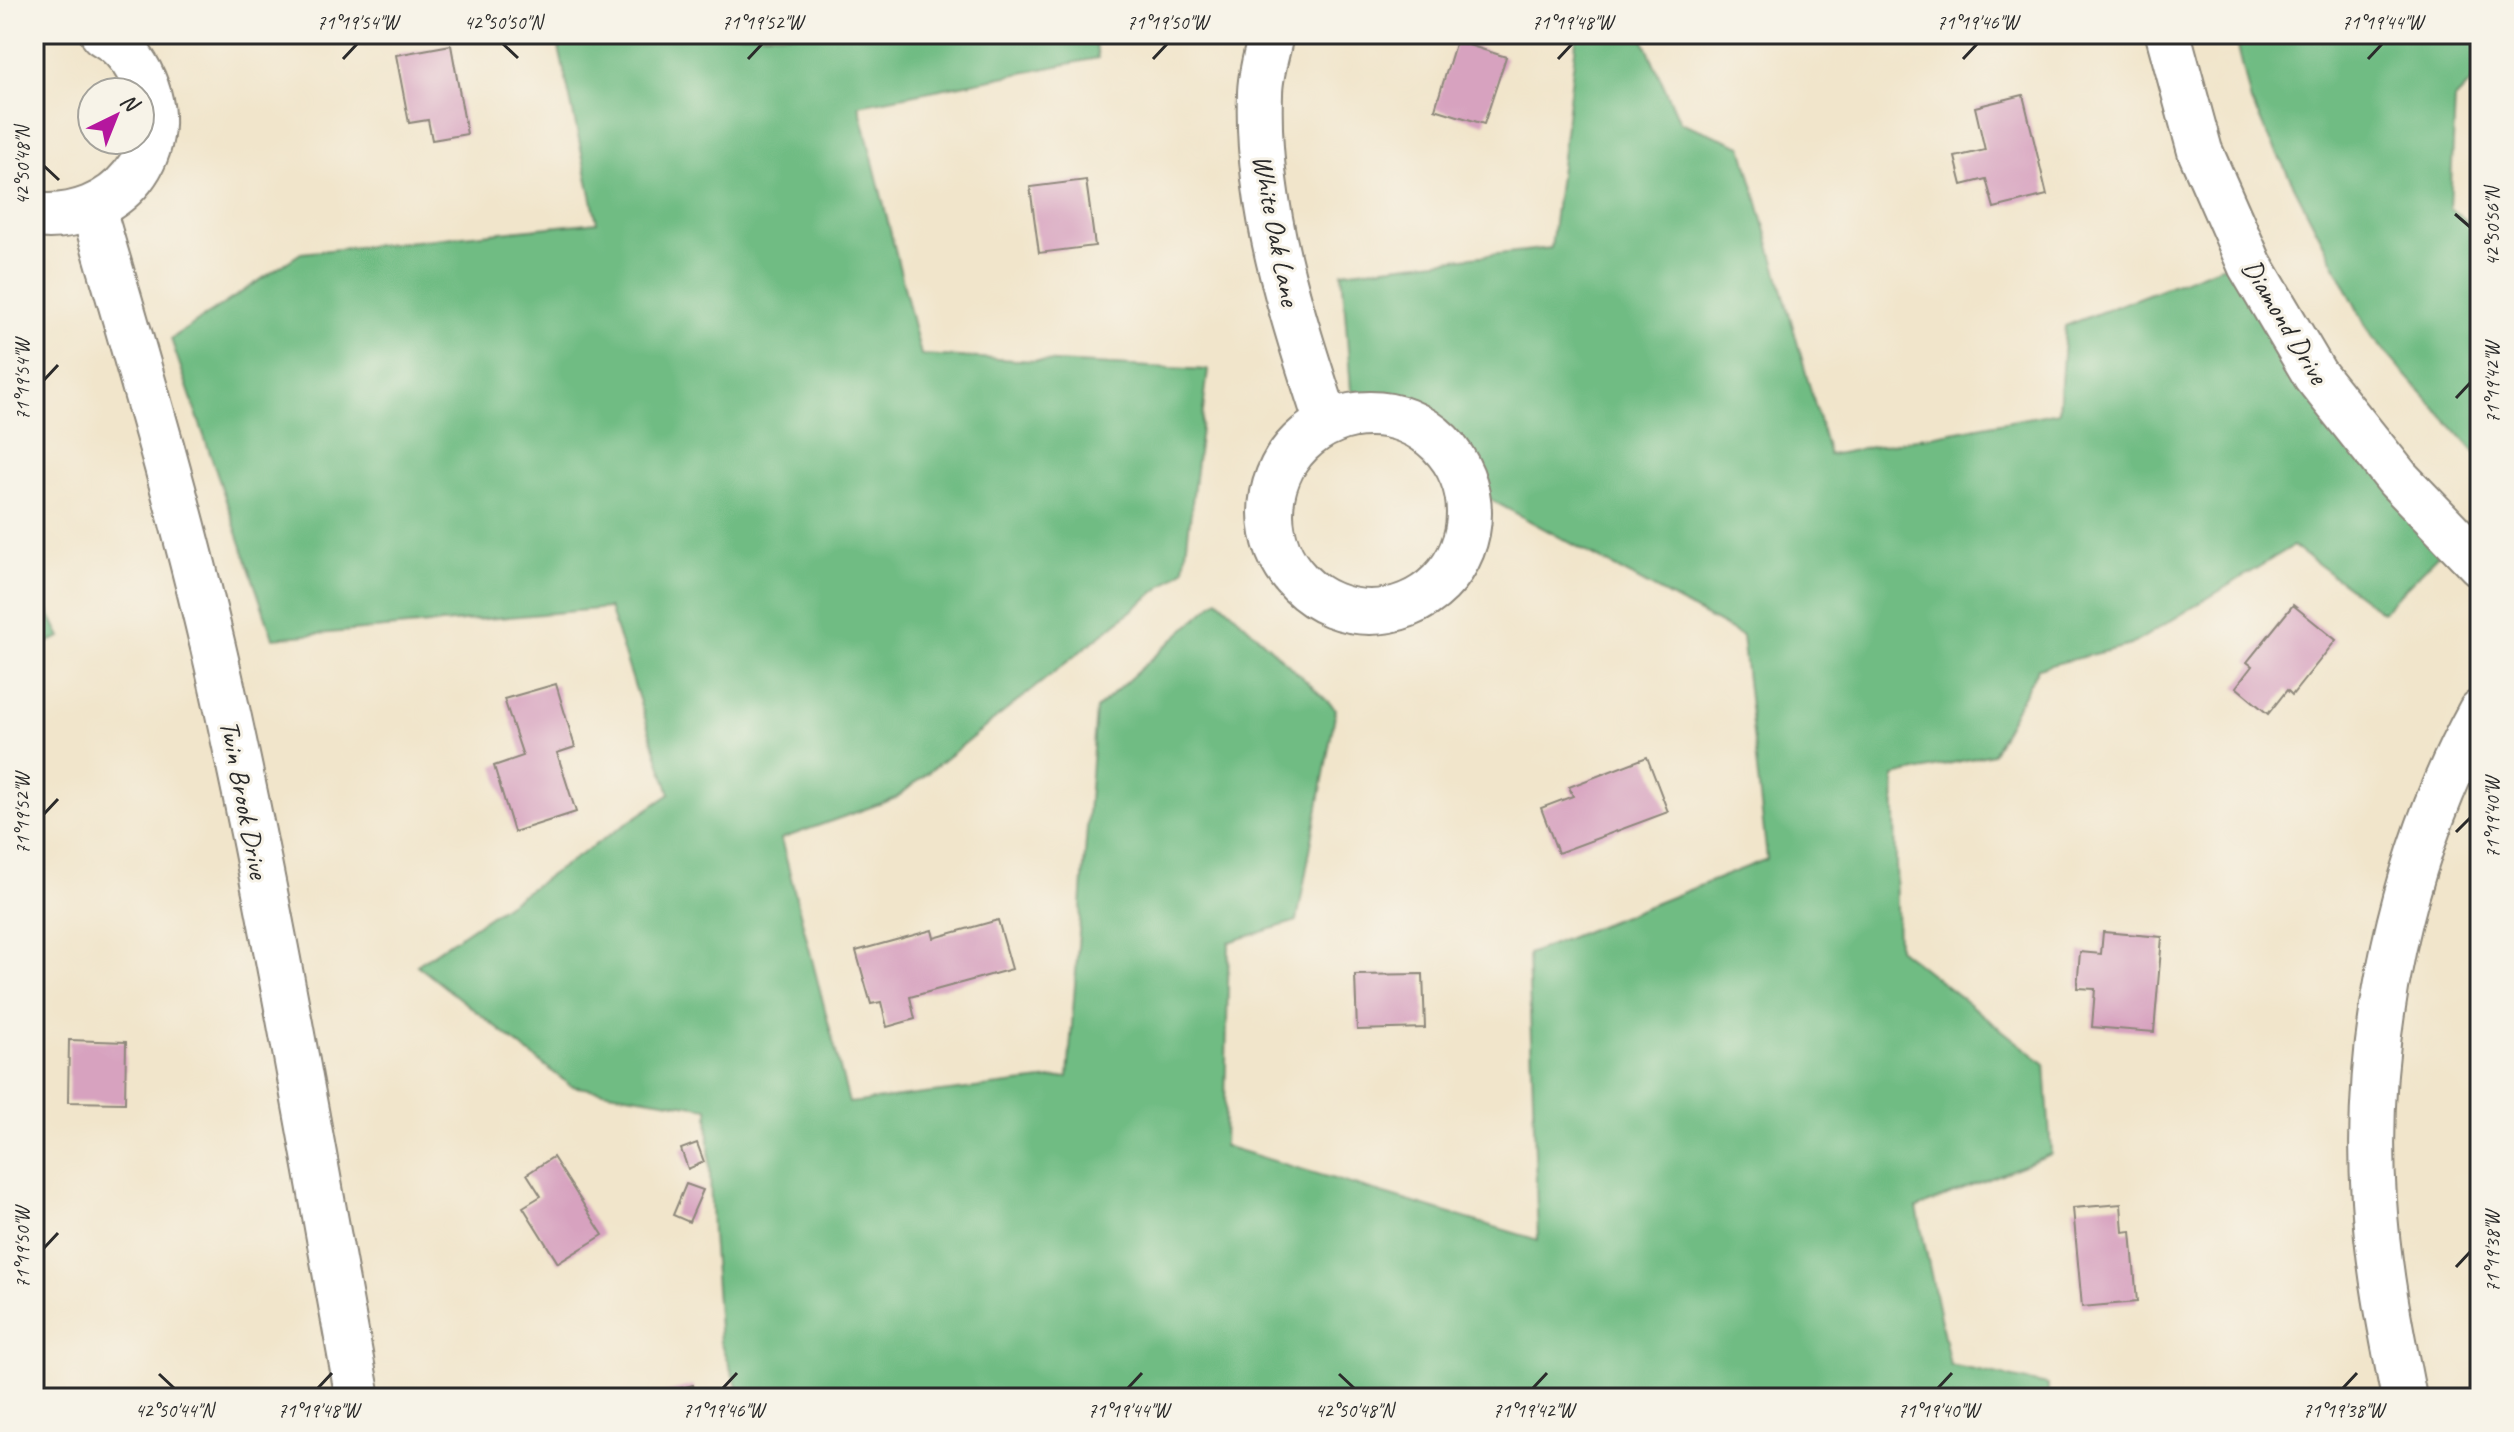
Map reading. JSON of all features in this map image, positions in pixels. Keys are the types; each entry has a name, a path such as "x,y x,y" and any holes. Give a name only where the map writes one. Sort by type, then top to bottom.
{"street":[{"path":"34,215 55,217 93,209 124,188 145,156 151,138 150,100 136,64 103,34"},
{"name":"White Oak Lane","path":"1271,34 1260,91 1261,167 1277,257 1327,423"},
{"name":"Diamond Drive","path":"2168,34 2200,151 2250,265 2315,375 2398,479 2480,564"},
{"name":"Twin Brook Drive","path":"93,209 162,447 217,662 277,958 358,1398"},
{"path":"1370,413 1392,415 1431,434 1447,449 1459,467 1467,488 1470,510 1462,552 1451,572 1436,588 1398,609 1356,611 1336,606 1300,583 1278,548 1272,527 1275,485 1282,466 1294,448 1327,423 1370,413"},
{"path":"2404,1398 2385,1300 2374,1198 2374,1096 2384,995 2420,847 2458,753 2480,712"}],"green space":[{"path":"556,34 1094,34 1098,58 859,105 921,355 1208,370 1184,569 896,798 781,839 849,1103 1068,1077 1096,709 1218,599 1336,709 1297,921 1229,942 1224,1146 1538,1240 1528,954 1767,859 1742,636 1484,496 1447,424 1351,390 1342,272 1551,248 1577,34 1641,34 1680,122 1742,146 1829,455 2059,412 2065,326 2229,263 2446,547 2382,612 2293,546 2131,645 2038,668 1992,754 1894,776 1898,948 2045,1064 2051,1154 1917,1208 1950,1365 2048,1385 2048,1398 742,1398 720,1342 712,1235 708,1108 571,1086 417,965 670,794 609,608 273,638 171,339 301,253 597,222"},
{"path":"2235,34 2480,34 2480,73 2455,99 2450,208 2480,231 2480,458 2371,336 2251,102"},
{"path":"34,584 61,637 34,648"}],"building":[{"path":"1456,41 1506,57 1484,124 1435,109"},
{"path":"451,45 467,134 432,140 428,120 409,123 396,55"},
{"path":"2023,95 2047,195 1994,208 1986,179 1962,185 1955,157 1985,150 1975,107"},
{"path":"1086,180 1095,246 1039,253 1030,187"},
{"path":"2293,605 2336,640 2292,695 2287,690 2268,714 2236,687 2252,666 2247,662"},
{"path":"556,684 575,747 557,753 576,812 514,832 494,766 523,756 504,699"},
{"path":"1647,757 1668,812 1558,853 1541,808 1573,796 1569,787"},
{"path":"998,920 1012,969 910,997 915,1019 887,1027 881,1002 871,1004 856,951 932,930 934,938"},
{"path":"2103,932 2162,937 2154,1032 2092,1027 2095,989 2077,988 2080,952 2101,954"},
{"path":"1423,974 1425,1028 1357,1030 1355,975"},
{"path":"69,1040 126,1042 125,1103 68,1102"},
{"path":"697,1143 704,1162 688,1169 681,1149"},
{"path":"553,1157 603,1235 558,1263 523,1207 541,1196 527,1174"},
{"path":"686,1184 703,1190 689,1222 673,1215"},
{"path":"2121,1204 2123,1232 2131,1231 2137,1302 2082,1307 2073,1208"},
{"path":"693,1385 697,1398 649,1398 649,1397"}]}
